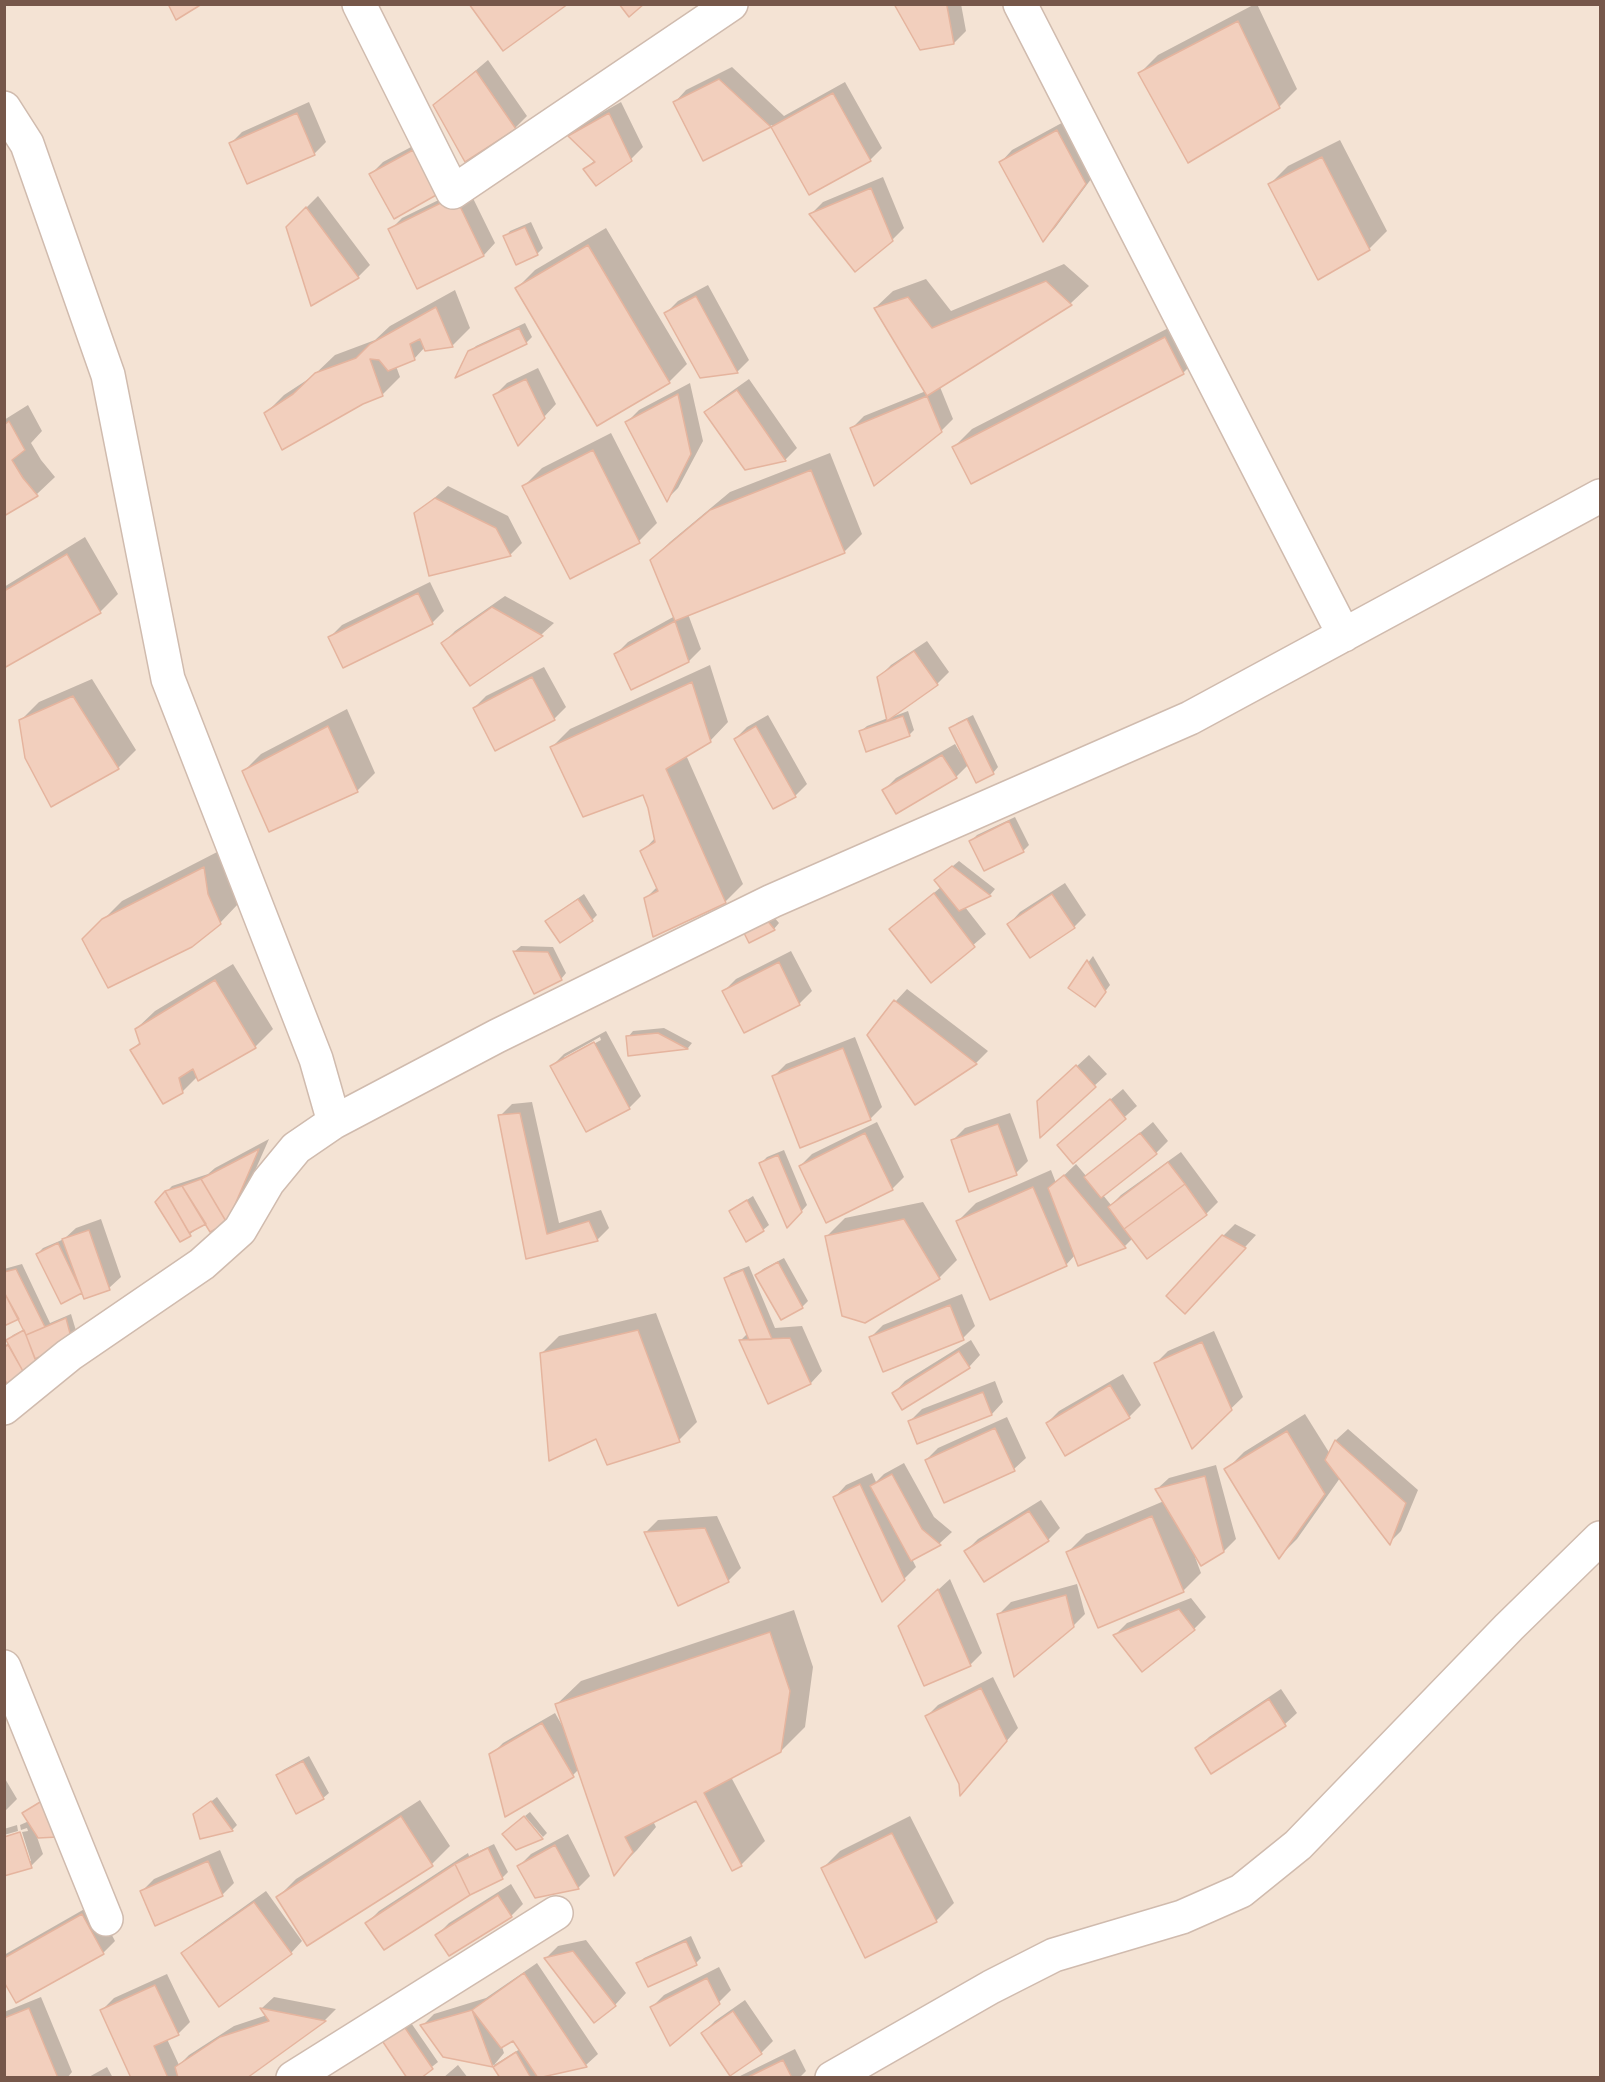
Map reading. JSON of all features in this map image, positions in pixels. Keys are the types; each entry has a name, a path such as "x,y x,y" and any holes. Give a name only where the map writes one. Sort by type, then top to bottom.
{"street":[{"path":"359,4 453,192 731,4"},
{"path":"1020,4 1344,635"},
{"path":"4,108 27,144 108,375 168,679 316,1059 334,1122"},
{"path":"4,1408 69,1355 202,1263 240,1230 268,1182 296,1148 334,1122 497,1036 765,905 1190,718 1600,496"},
{"path":"832,2078 1054,1954 1182,1917 1241,1891 1298,1845 1509,1627 1600,1538"},
{"path":"4,1667 106,1919"},
{"path":"293,2078 556,1913"}],"shaded area":[{"path":"5,5 1600,5 1600,2077 5,2077"}],"building":[{"path":"168,4 202,4 176,20"},
{"path":"469,4 568,4 503,51"},
{"path":"619,4 644,4 629,17"},
{"path":"894,4 949,4 947,6 954,44 920,50"},
{"path":"1238,21 1280,108 1188,163 1138,73"},
{"path":"476,71 516,129 465,162 433,105"},
{"path":"719,79 771,127 703,161 673,102"},
{"path":"833,93 871,161 809,195 771,127"},
{"path":"297,113 315,155 247,184 229,143"},
{"path":"609,113 632,161 596,186 583,169 595,162 568,136"},
{"path":"1057,130 1086,184 1043,242 999,162"},
{"path":"413,150 438,194 394,219 369,174"},
{"path":"1322,157 1370,250 1318,280 1268,184"},
{"path":"871,188 893,241 855,272 809,214"},
{"path":"455,196 484,256 417,289 388,229"},
{"path":"306,207 359,278 311,306 286,227"},
{"path":"525,227 538,255 516,265 503,236"},
{"path":"588,245 670,383 597,426 515,288"},
{"path":"1046,281 1072,305 927,396 874,308 908,297 932,328"},
{"path":"696,296 738,373 700,378 664,313"},
{"path":"436,307 453,347 425,351 420,339 410,344 415,360 388,371 379,360 370,359 383,396 363,404 282,450 264,413 293,394 315,373 356,358 370,344"},
{"path":"519,328 527,344 455,378 468,351"},
{"path":"1165,337 1184,374 971,484 952,447"},
{"path":"526,379 545,418 518,446 493,395"},
{"path":"737,390 786,461 745,470 704,412"},
{"path":"678,394 691,454 667,502 625,422"},
{"path":"927,396 942,432 874,486 850,428"},
{"path":"9,421 25,450 12,460 38,496 4,516 4,425"},
{"path":"593,450 640,543 570,579 522,486"},
{"path":"811,470 845,553 675,621 650,560 710,510"},
{"path":"435,498 496,528 511,556 429,576 414,513"},
{"path":"67,554 101,613 4,668 4,591"},
{"path":"418,593 433,624 343,668 328,637"},
{"path":"492,607 543,636 470,686 441,643"},
{"path":"675,621 689,662 631,690 614,654"},
{"path":"914,651 938,685 887,721 877,677"},
{"path":"532,677 555,720 495,751 473,708"},
{"path":"692,682 711,742 666,769 726,903 653,937 644,898 658,891 640,851 655,842 643,795 583,817 550,747"},
{"path":"73,696 119,769 51,807 25,758 19,720"},
{"path":"903,716 910,736 866,752 859,731"},
{"path":"967,719 994,774 976,783 949,728"},
{"path":"328,726 358,792 269,832 242,771"},
{"path":"756,726 796,797 773,809 734,739"},
{"path":"942,755 957,778 896,814 882,790"},
{"path":"1009,821 1024,852 984,871 969,841"},
{"path":"952,866 991,896 959,911 934,880"},
{"path":"204,867 208,894 221,924 192,947 108,988 82,939 102,919"},
{"path":"934,893 975,947 931,983 889,929"},
{"path":"1052,894 1075,928 1030,958 1007,924"},
{"path":"578,899 593,921 560,943 545,921"},
{"path":"757,908 775,930 749,943 737,919"},
{"path":"513,951 548,952 562,980 534,994"},
{"path":"1087,960 1106,992 1095,1007 1068,988"},
{"path":"779,962 800,1005 744,1033 722,991"},
{"path":"215,980 256,1048 198,1081 193,1069 179,1078 183,1093 163,1104 130,1050 140,1044 135,1029"},
{"path":"894,1000 977,1064 915,1105 867,1035"},
{"path":"658,1033 688,1049 628,1056 626,1036"},
{"path":"594,1042 630,1109 586,1132 550,1066"},
{"path":"843,1048 871,1120 800,1148 772,1076"},
{"path":"1076,1065 1096,1087 1040,1138 1037,1101"},
{"path":"1110,1099 1126,1119 1073,1164 1057,1145"},
{"path":"520,1113 547,1234 589,1221 598,1241 526,1259 498,1115"},
{"path":"998,1124 1017,1175 969,1192 951,1140"},
{"path":"865,1133 893,1190 826,1223 799,1166"},
{"path":"1140,1133 1157,1154 1101,1198 1084,1177"},
{"path":"259,1149 227,1223 201,1179"},
{"path":"778,1155 802,1212 787,1228 759,1163"},
{"path":"1168,1162 1185,1184 1124,1229 1108,1207"},
{"path":"1064,1175 1126,1248 1078,1266 1048,1188"},
{"path":"201,1179 227,1223 210,1232 182,1186"},
{"path":"1185,1184 1207,1215 1147,1259 1124,1229"},
{"path":"182,1186 206,1224 189,1233 165,1191"},
{"path":"1033,1187 1067,1266 990,1300 956,1221"},
{"path":"165,1191 191,1236 180,1242 155,1202"},
{"path":"747,1200 764,1231 746,1242 729,1211"},
{"path":"904,1219 940,1279 865,1323 842,1316 825,1236"},
{"path":"89,1230 110,1290 84,1299 62,1239"},
{"path":"1222,1235 1246,1248 1185,1314 1166,1296"},
{"path":"58,1243 82,1293 61,1304 36,1254"},
{"path":"778,1262 803,1308 781,1320 755,1275"},
{"path":"16,1269 45,1327 26,1335 4,1292 4,1272"},
{"path":"743,1270 772,1339 749,1340 724,1278"},
{"path":"4,1292 19,1319 4,1326"},
{"path":"950,1305 964,1340 883,1372 869,1337"},
{"path":"66,1318 72,1341 35,1359 26,1335"},
{"path":"24,1330 38,1366 24,1373 6,1340"},
{"path":"638,1330 680,1442 607,1465 596,1439 549,1461 540,1353"},
{"path":"790,1338 811,1384 768,1404 739,1340"},
{"path":"1202,1342 1232,1410 1192,1449 1154,1363"},
{"path":"8,1345 24,1373 8,1385 4,1379 4,1347"},
{"path":"959,1351 970,1368 902,1410 892,1393"},
{"path":"1110,1385 1130,1418 1065,1456 1046,1423"},
{"path":"983,1392 992,1415 917,1444 908,1421"},
{"path":"995,1428 1015,1471 944,1503 925,1460"},
{"path":"1287,1431 1325,1494 1279,1559 1224,1469"},
{"path":"1335,1440 1406,1503 1390,1545 1325,1460"},
{"path":"892,1474 922,1529 941,1545 911,1561 870,1486"},
{"path":"1205,1476 1224,1552 1201,1566 1155,1489"},
{"path":"860,1484 905,1580 882,1602 833,1497"},
{"path":"1029,1511 1049,1541 984,1582 964,1551"},
{"path":"1152,1516 1184,1592 1098,1628 1066,1552"},
{"path":"705,1528 729,1582 678,1606 644,1532"},
{"path":"938,1589 971,1666 924,1686 898,1626"},
{"path":"1066,1595 1074,1627 1014,1677 997,1614"},
{"path":"1179,1609 1195,1630 1142,1672 1113,1635"},
{"path":"770,1632 790,1691 781,1752 704,1793 742,1866 732,1871 696,1801 625,1837 633,1852 614,1876 555,1704"},
{"path":"981,1688 1007,1741 960,1796 959,1784 925,1716"},
{"path":"1269,1699 1286,1726 1211,1774 1195,1748"},
{"path":"542,1723 574,1777 505,1817 489,1754"},
{"path":"303,1761 324,1799 296,1814 276,1775"},
{"path":"55,1793 58,1837 38,1838 22,1813"},
{"path":"211,1801 233,1831 200,1839 193,1814"},
{"path":"401,1816 433,1866 307,1946 276,1897"},
{"path":"524,1816 543,1839 516,1850 502,1834"},
{"path":"20,1832 32,1868 4,1876 4,1837"},
{"path":"892,1833 937,1922 865,1958 821,1868"},
{"path":"555,1845 579,1889 535,1898 517,1866"},
{"path":"488,1848 503,1879 470,1895 455,1864"},
{"path":"208,1861 223,1896 155,1926 140,1891"},
{"path":"455,1864 470,1895 384,1950 365,1923"},
{"path":"498,1895 512,1917 449,1956 435,1935"},
{"path":"254,1902 292,1954 219,2007 181,1953"},
{"path":"82,1914 104,1954 16,2003 4,1982 4,1958"},
{"path":"686,1941 697,1965 648,1987 636,1963"},
{"path":"573,1951 616,2006 594,2023 544,1958"},
{"path":"524,1973 587,2067 538,2078 513,2041 501,2048 472,2010"},
{"path":"707,1978 720,2004 670,2046 650,2007"},
{"path":"155,1985 179,2035 154,2046 168,2078 131,2078 100,2010"},
{"path":"29,2008 58,2078 4,2078 4,2018"},
{"path":"260,2008 326,2021 247,2078 178,2078 175,2067 220,2037 269,2021"},
{"path":"472,2010 493,2067 443,2057 420,2025"},
{"path":"733,2011 762,2054 730,2076 701,2033"},
{"path":"401,2022 433,2069 421,2078 407,2078 379,2036"},
{"path":"516,2052 531,2078 500,2078 493,2067"},
{"path":"783,2060 792,2078 746,2078"}]}
